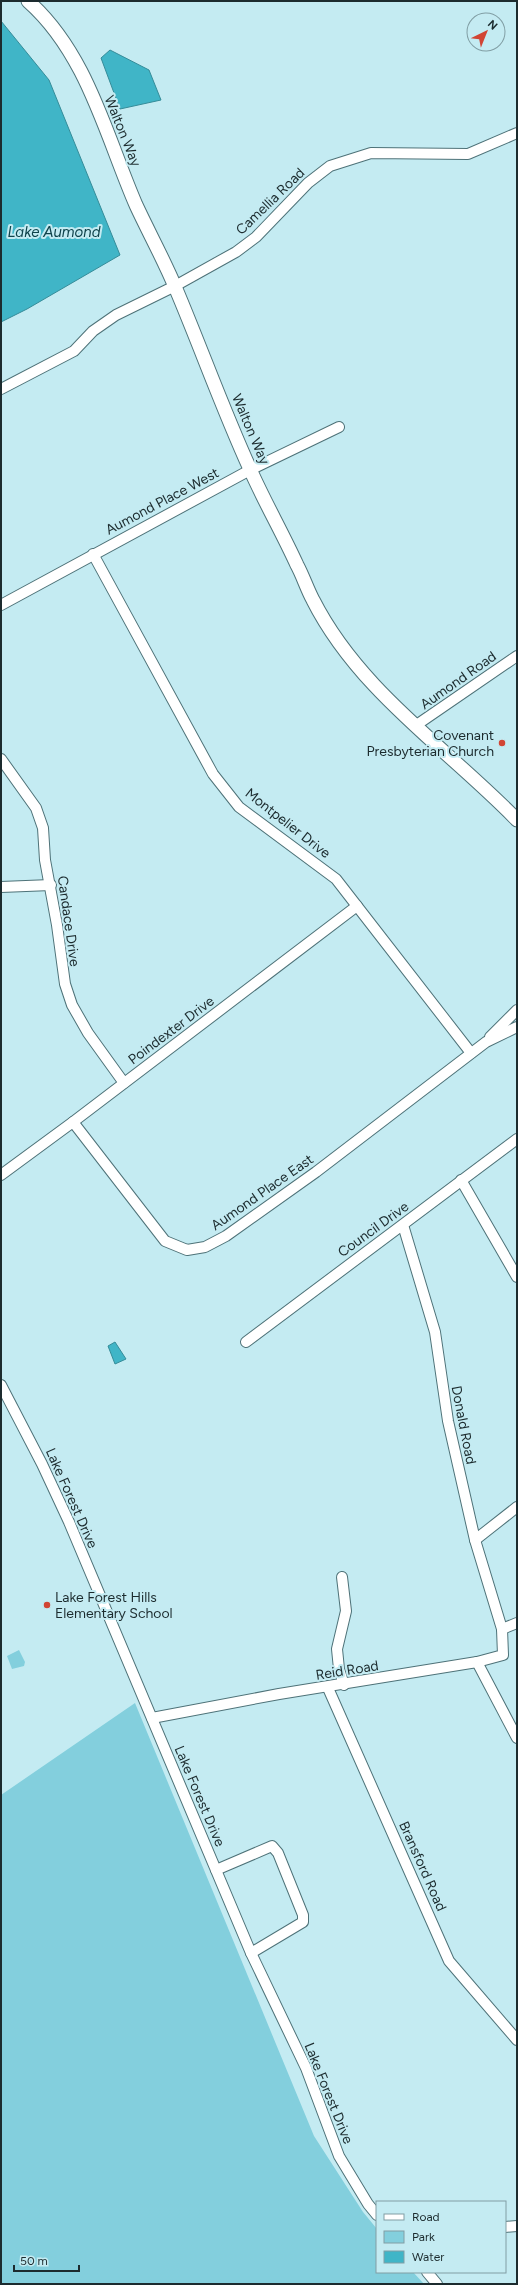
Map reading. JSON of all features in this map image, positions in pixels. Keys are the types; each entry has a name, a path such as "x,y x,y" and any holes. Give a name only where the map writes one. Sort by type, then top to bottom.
{"main road":[{"name":"Walton Way","path":"28,1 41,12 61,37 80,70 137,206 175,286 250,470 298,565 313,601 336,639 365,674 415,726 488,791 517,820"}],"street":[{"name":"Camellia Road","path":"1,389 74,350 93,331 116,315 175,286 236,252 256,237 308,182 330,166 371,153 468,154 515,135"},
{"name":"Aumond Place West","path":"1,605 250,470 339,427"},
{"name":"Montpelier Drive","path":"93,554 213,774 240,807 336,879 471,1053"},
{"name":"Aumond Road","path":"415,726 517,656"},
{"name":"Candace Drive","path":"1,759 36,808 43,828 45,860 51,885 65,984 72,1005 88,1033 124,1083"},
{"path":"1,887 51,885"},
{"name":"Poindexter Drive","path":"1,1175 74,1122 357,906"},
{"name":"Aumond Place East","path":"74,1122 165,1241 186,1250 205,1247 255,1216 486,1042 517,1010"},
{"name":"Aumond Place East","path":"486,1042 517,1027"},
{"name":"Council Drive","path":"246,1342 337,1272 403,1225 517,1139"},
{"path":"461,1180 517,1277"},
{"name":"Donald Road","path":"403,1225 435,1332 448,1421 475,1540 502,1629"},
{"name":"Lake Forest Drive","path":"1,1385 42,1464 69,1522 251,1954 306,2068 339,2156 368,2204 376,2214"},
{"path":"475,1540 517,1507"},
{"path":"342,1577 346,1611 337,1649 339,1669 344,1685"},
{"path":"502,1629 517,1623"},
{"name":"Reid Road","path":"152,1718 279,1694 328,1688 477,1662 503,1655 502,1629"},
{"path":"477,1662 517,1738"},
{"name":"Bransford Road","path":"328,1688 449,1961 517,2040"},
{"path":"216,1870 272,1846 278,1853 303,1915 303,1922 251,1954"},
{"path":"506,2227 517,2226"},
{"path":"428,2273 438,2284"}],"green space":[{"path":"19,1650 25,1662 24,1666 12,1669 7,1656"},
{"path":"135,1703 314,2136 363,2212 376,2228 376,2273 414,2273 424,2284 1,2284 1,1795"}],"water":[{"name":"Lake Aumond","path":"1,21 49,80 120,255 27,309 1,322"},
{"path":"110,50 149,70 161,100 120,109 101,58"},
{"path":"115,1342 126,1359 115,1364 108,1346"}],"place":[{"name":"Covenant Presbyterian Church","path":"502,743"},
{"name":"Lake Forest Hills Elementary School","path":"47,1605"}]}
